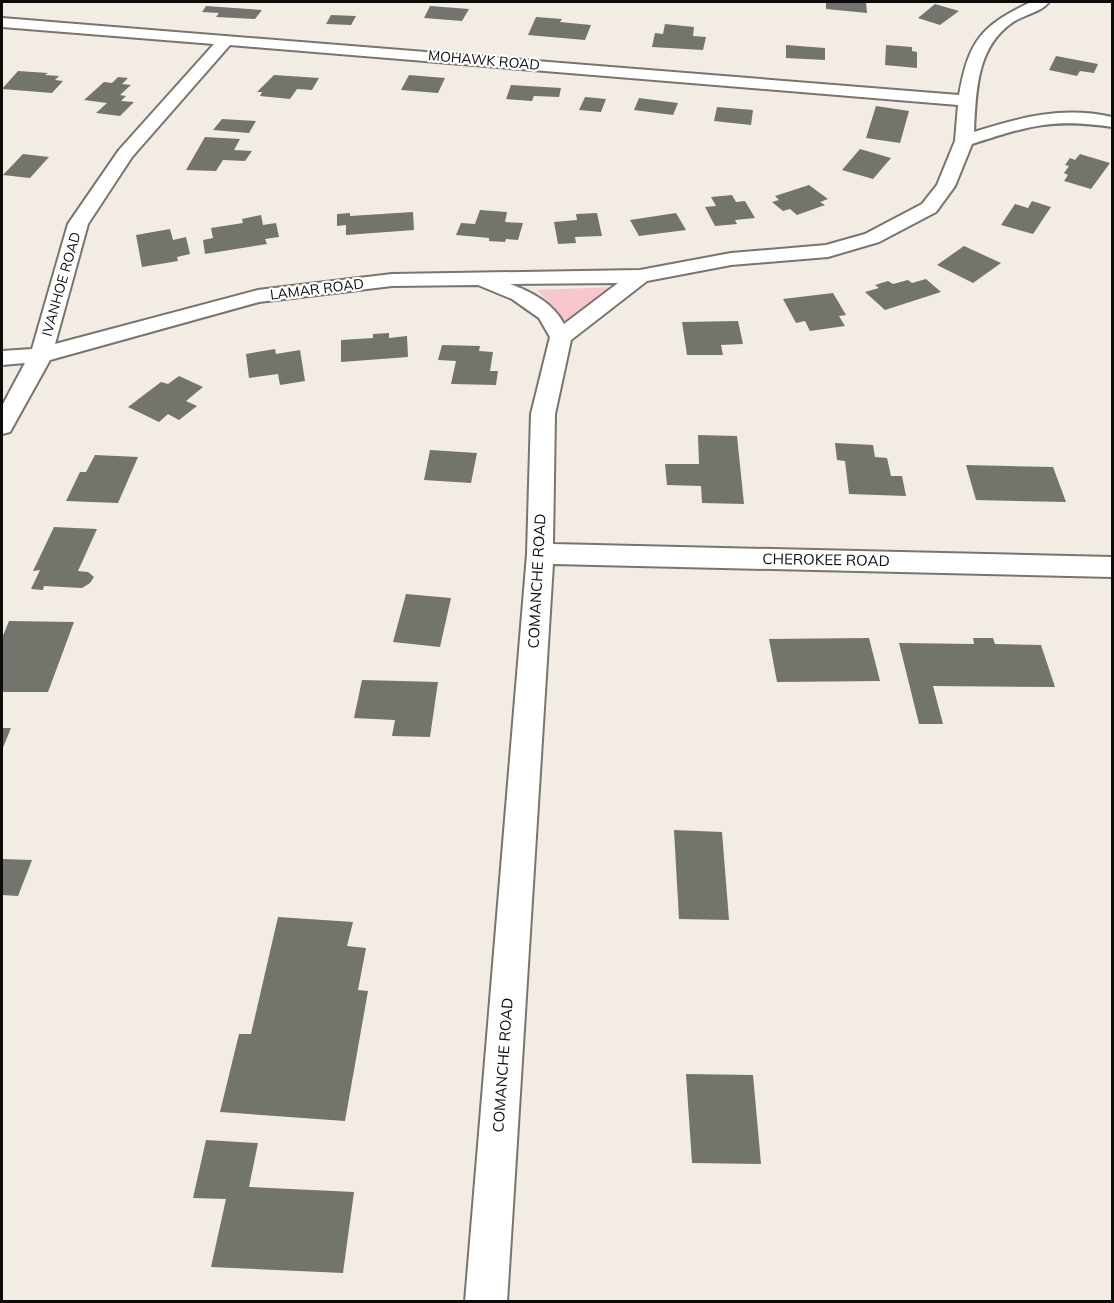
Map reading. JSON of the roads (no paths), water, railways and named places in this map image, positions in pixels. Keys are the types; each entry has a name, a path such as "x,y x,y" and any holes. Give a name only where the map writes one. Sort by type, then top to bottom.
{"street":[{"path":"477,279 519,295 548,314 561,337 640,276 731,259 828,251 872,238 929,208 946,186 964,141 973,64 985,39 1007,19 1042,2"},
{"name":"MOHAWK ROAD","path":"2,22 967,101"},
{"name":"IVANHOE ROAD","path":"2,426 41,355 78,224 124,154 226,40"},
{"path":"964,141 1036,118 1087,115 1113,122"},
{"name":"LAMAR ROAD","path":"2,358 41,355 258,297 392,280 640,276"},
{"name":"COMANCHE ROAD","path":"486,1302 540,554 543,414 561,337"},
{"name":"CHEROKEE ROAD","path":"540,554 1113,567"}]}
